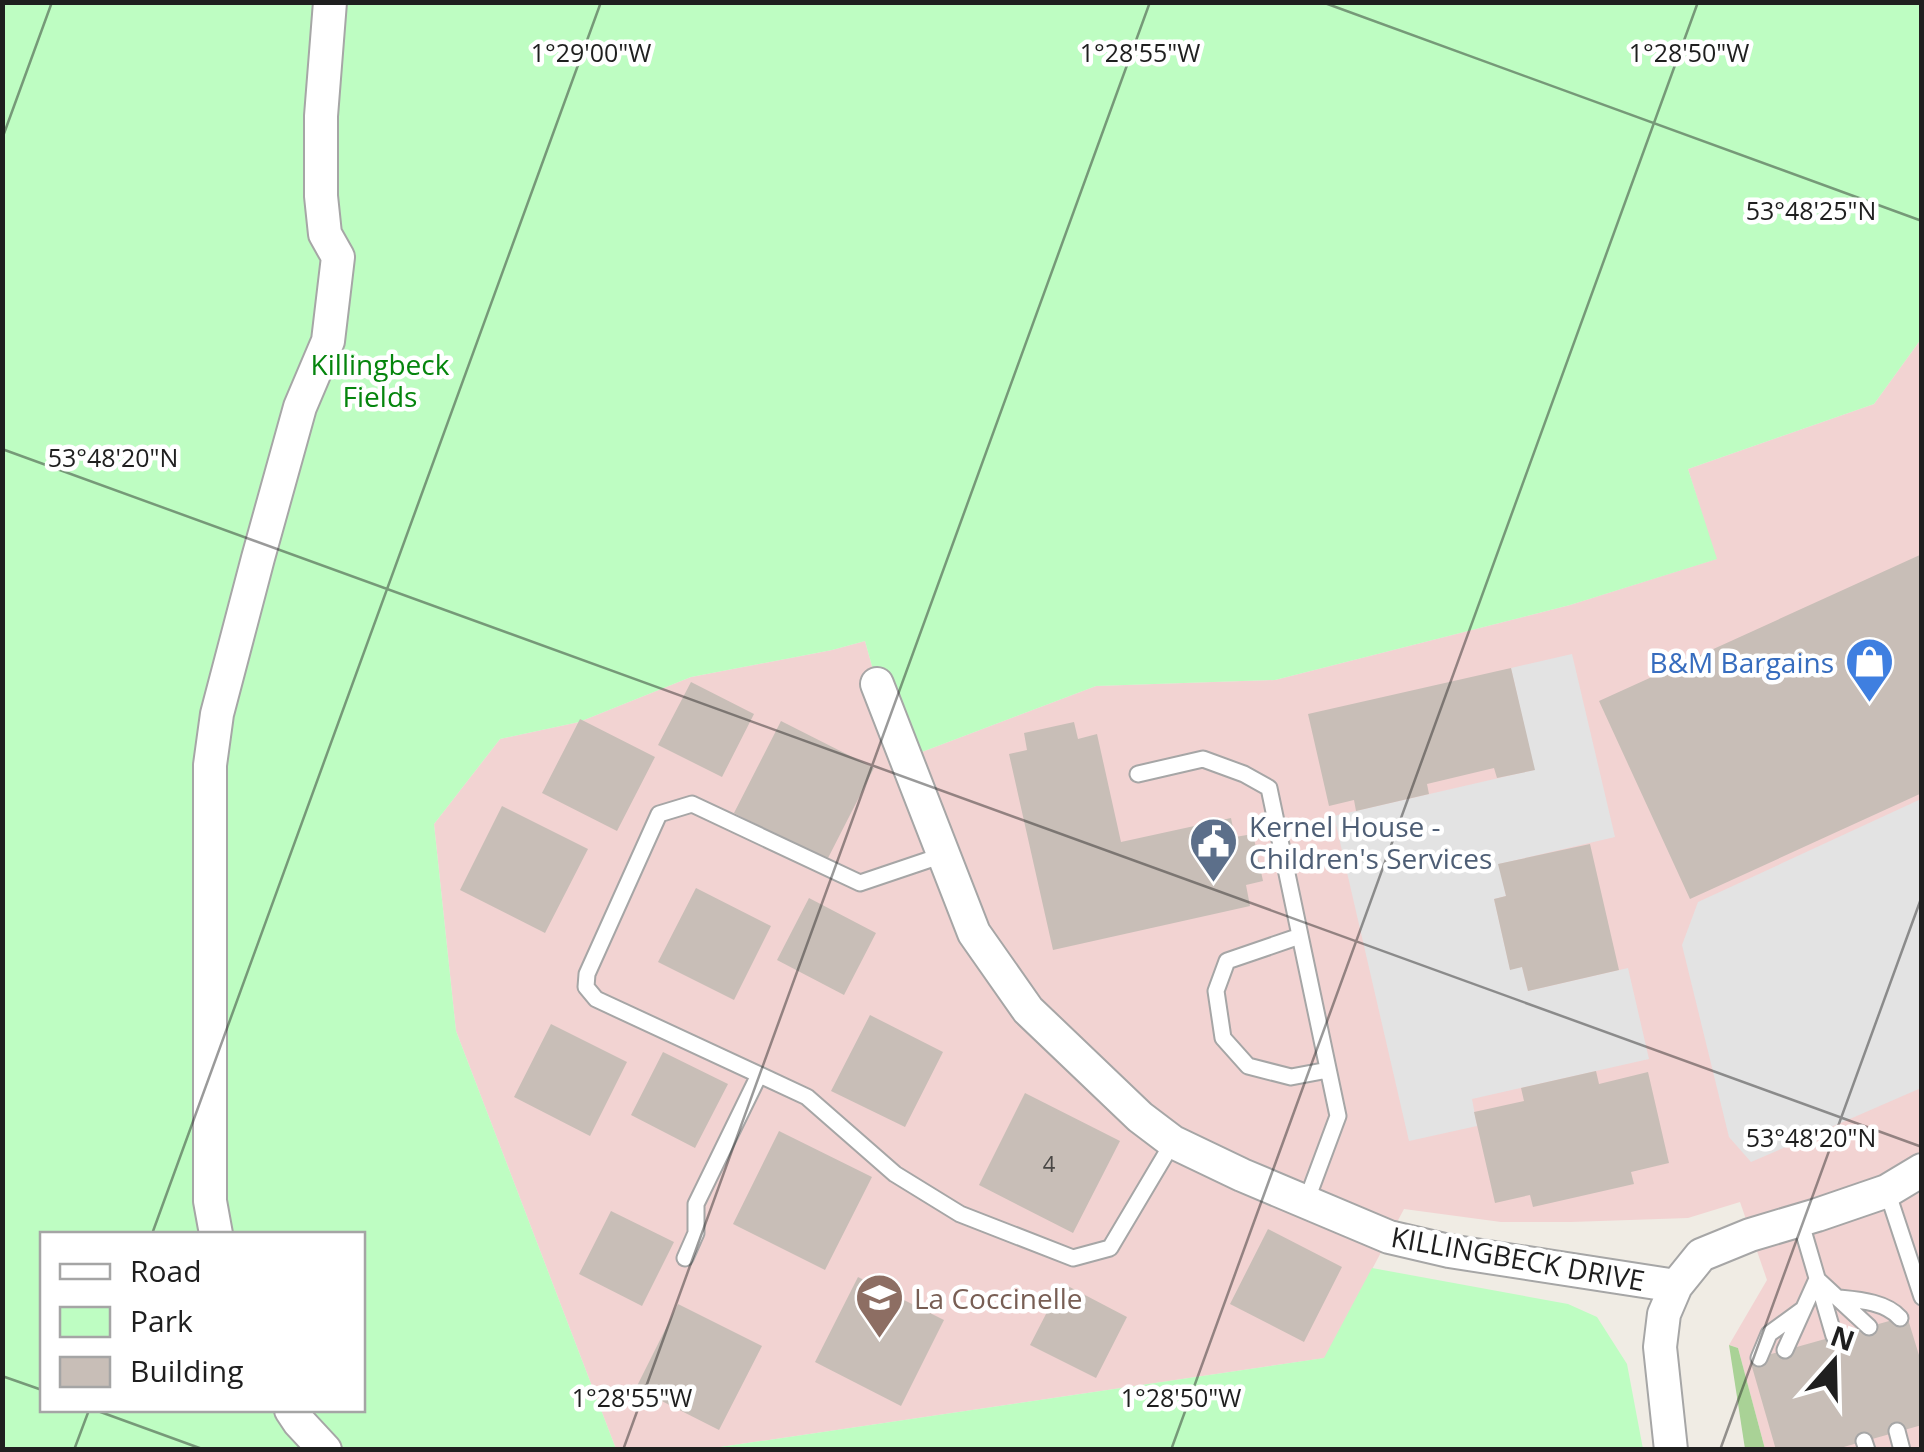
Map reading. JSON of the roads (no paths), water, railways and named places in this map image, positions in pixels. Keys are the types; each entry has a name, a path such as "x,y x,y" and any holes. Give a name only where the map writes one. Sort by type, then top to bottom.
{"street":[{"path":"216,1232 210,1201 210,765 217,714 300,407 328,341 338,257 325,234 322,196 322,116 330,2"},
{"name":"KILLINGBECK DRIVE","path":"877,684 974,933 1028,1010 1140,1117 1173,1142 1389,1237 1449,1251 1676,1286"},
{"name":"KILLINGBECK DRIVE","path":"1671,1450 1660,1347 1664,1314 1676,1286 1702,1255 1887,1190 1922,1170"},
{"path":"292,1412 325,1450"}],"lane":[{"path":"1138,774 1203,760 1244,774 1269,788 1338,1116 1306,1202"},
{"path":"944,854 860,883 692,804 659,814 587,974 586,986 596,999 807,1097 895,1174 960,1214 1073,1258 1110,1248 1173,1142"},
{"path":"1300,936 1227,961 1216,990 1222,1038 1248,1066 1291,1077 1328,1070"},
{"path":"685,1258 696,1233 696,1204 758,1075"},
{"path":"1887,1190 1922,1296"},
{"path":"1800,1220 1834,1336"},
{"path":"1817,1279 1868,1327"},
{"path":"1785,1350 1817,1279"},
{"path":"1838,1298 1892,1309 1900,1318"},
{"path":"1759,1358 1768,1334 1804,1309"},
{"path":"1897,1431 1902,1450"}],"place":[{"name":"B&M Bargains","path":"1869,704"},
{"name":"Kernel House - Children's Services","path":"1214,884"},
{"name":"La Coccinelle","path":"879,1340"}],"park label":[{"name":"Killingbeck Fields","path":"380,380"}]}
